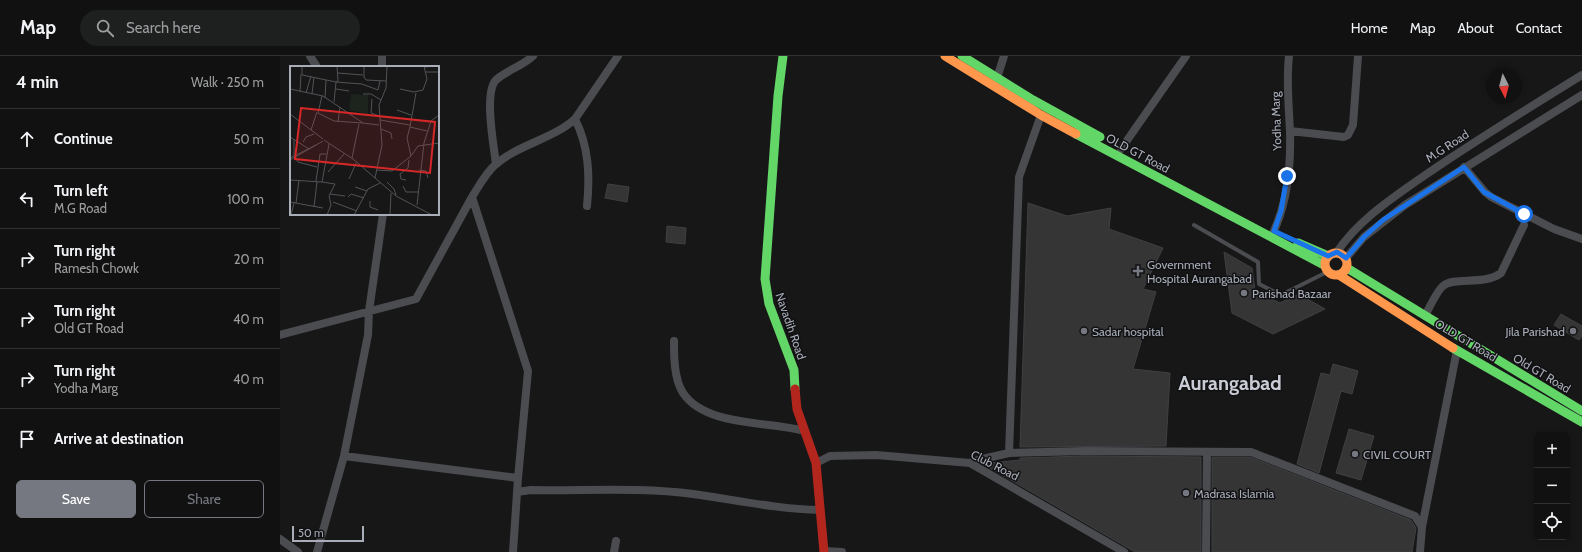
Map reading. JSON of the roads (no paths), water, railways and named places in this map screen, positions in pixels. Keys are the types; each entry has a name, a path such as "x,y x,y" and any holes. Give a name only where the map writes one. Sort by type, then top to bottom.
{"main road":[{"name":"Navadih Road","path":"783,56 778,96 765,279 768,304 794,370 797,409 816,463 824,551"},
{"name":"OLD GT Road","path":"945,56 1040,115 1272,234"},
{"name":"OLD GT Road","path":"962,56 997,78 1272,234 1326,268"},
{"path":"1272,234 1328,256 1337,252 1346,258 1347,268 1339,275 1333,275 1326,268 1328,256"},
{"name":"Old GT Road","path":"1347,268 1582,411"},
{"name":"OLD GT Road","path":"1339,275 1457,350 1582,422"}],"street":[{"path":"310,56 316,66"},
{"path":"496,164 490,105 491,91 495,80 524,64 533,56"},
{"path":"280,332 369,312 416,298 484,178 496,164 531,143 567,127 575,119 618,56"},
{"path":"997,78 1004,56"},
{"path":"1121,149 1186,56"},
{"name":"Yodha Marg","path":"1272,234 1281,211 1287,176 1290,131 1286,75 1289,56"},
{"path":"1290,131 1344,137 1348,135 1353,125 1358,56"},
{"name":"M.G Road","path":"1337,252 1345,240 1361,224 1399,193 1444,162 1582,75"},
{"path":"1346,258 1364,237 1383,220 1464,167 1582,95"},
{"path":"1009,454 1019,177 1040,115"},
{"path":"575,119 585,144 589,164 587,206"},
{"path":"1464,167 1484,192 1491,197 1554,229 1582,239"},
{"path":"472,197 528,371 513,552"},
{"path":"317,552 344,456 368,335 369,312 383,215"},
{"path":"1425,316 1443,286 1450,283 1486,280 1501,273 1524,225"},
{"path":"674,341 674,359 678,380 682,392 690,402 704,410 722,417 743,422 792,428 804,431"},
{"path":"1420,552 1422,527 1457,350"},
{"path":"970,463 1009,454 1085,451 1251,452 1415,516 1422,527"},
{"path":"1206,552 1207,452"},
{"path":"344,456 518,478"},
{"name":"Club Road","path":"816,463 830,456 876,456 970,463 1124,552"},
{"path":"517,492 531,490 653,491 692,494 767,506 820,510"},
{"path":"280,539 298,552"},
{"path":"614,552 616,541"},
{"path":"824,551 842,552"}],"lane":[{"path":"1194,225 1258,262 1259,284 1281,295 1326,268"}],"place":[{"name":"Government Hospital Aurangabad","path":"1138,271"},
{"name":"Parishad Bazaar","path":"1244,293"},
{"name":"Sadar hospital","path":"1084,331"},
{"name":"Jila Parishad","path":"1573,331"},
{"name":"CIVIL COURT","path":"1355,454"},
{"name":"Madrasa Islamia","path":"1186,493"}],"district":[{"name":"Aurangabad","path":"1230,383"}]}
